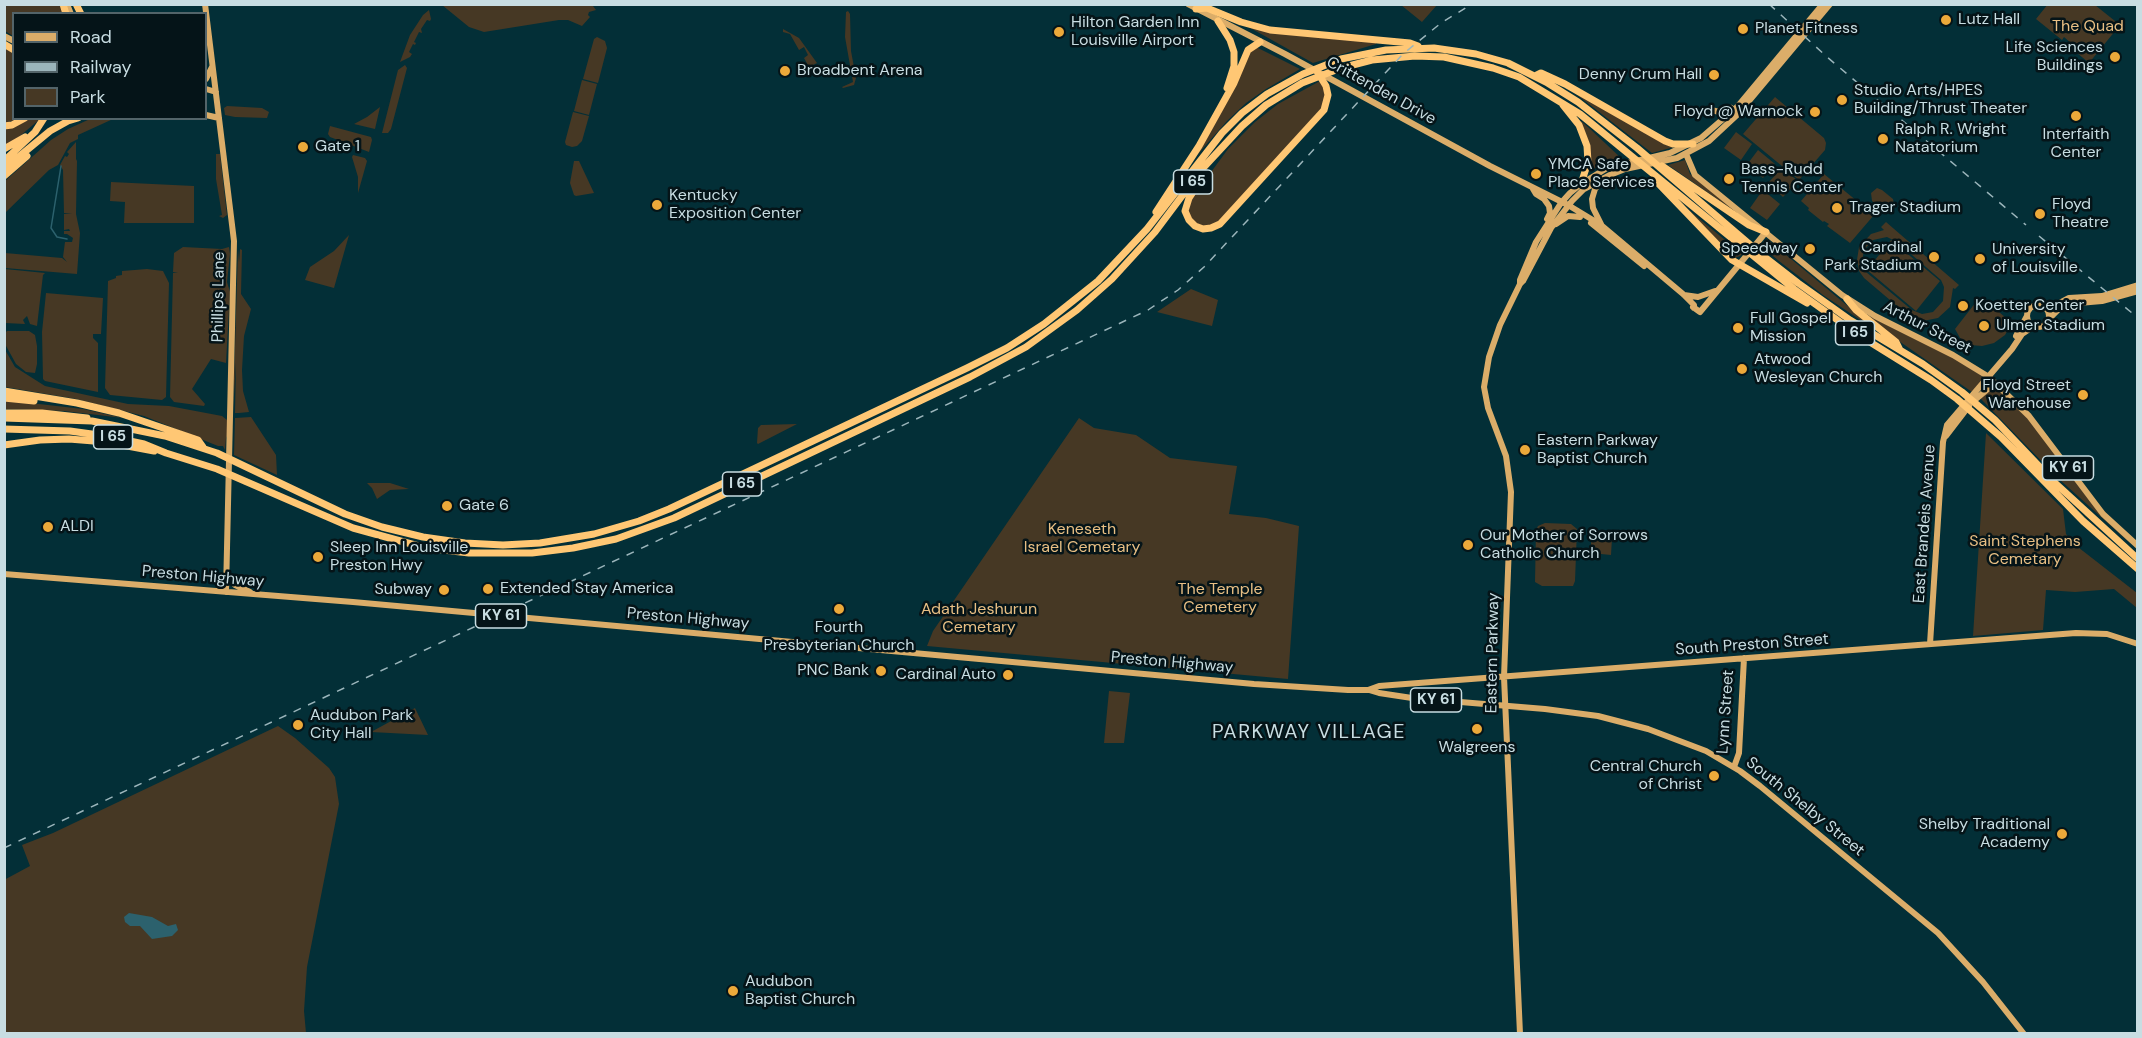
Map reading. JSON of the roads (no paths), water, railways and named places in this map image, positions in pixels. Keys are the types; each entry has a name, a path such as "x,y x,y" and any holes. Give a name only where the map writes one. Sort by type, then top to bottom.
{"highway":[{"path":"1196,9 1207,8 1241,22 1270,30 1410,43 1420,47"},
{"path":"1217,113 1233,73 1234,59 1232,45 1218,21"},
{"path":"1147,229 1234,83 1248,50 1260,42"},
{"name":"I 65","path":"4,418 92,421 151,432 218,453 357,519 444,541 540,543 628,525 708,491 1007,348 1068,306 1116,264 1147,229 1222,133 1242,113 1294,78 1331,62 1386,50 1420,47 1452,50 1491,58 1535,76 1578,102 1657,165 1665,166 1742,243"},
{"name":"I 65","path":"4,429 49,429 106,436 144,444 240,478 353,528 405,543 448,551 511,554 581,547 637,532 674,518 970,377 1026,347 1077,310 1096,293 1155,232 1228,139 1259,110 1302,83 1341,68 1380,59 1415,56 1444,57 1500,70 1519,77 1549,94 1580,114 1635,159 1636,164 1742,243 1818,307 1959,395"},
{"path":"1209,162 1207,171 1191,193 1185,207 1191,222 1199,228 1207,229 1220,224 1324,111 1328,100 1328,90 1316,71"},
{"path":"1535,76 1541,73 1565,84 1665,141 1693,147"},
{"path":"1549,94 1574,116 1585,140 1588,162 1581,184"},
{"path":"4,126 21,120"},
{"path":"4,161 35,132 42,120"},
{"path":"4,169 50,131 72,120"},
{"path":"4,176 49,137 74,120"},
{"path":"4,149 36,128"},
{"path":"1670,173 1749,225 1766,232"},
{"path":"1654,176 1680,208 1738,265 1796,298 1818,307"},
{"name":"I 65","path":"1760,258 1841,314 1900,350 1959,395 2138,559"},
{"path":"1847,299 1856,310 1896,342 1900,350"},
{"path":"4,391 90,406 141,419 198,440 203,447"},
{"path":"4,398 47,402 54,399"},
{"name":"I 65","path":"1979,411 2083,521 2138,569"},
{"path":"4,413 77,415 85,416 92,421"},
{"path":"4,445 40,440 77,439 166,453"},
{"path":"2119,542 2138,551"}],"main road":[{"name":"Crittenden Drive","path":"1188,4 1602,225 1683,294 1697,310"},
{"name":"Eastern Parkway","path":"1520,1034 1504,677 1512,492 1506,456 1488,408 1484,387 1486,368 1496,336 1520,284 1531,253 1581,184 1607,168 1693,147 1722,131 1823,4"},
{"name":"Eastern Parkway","path":"1565,206 1584,189 1610,175 1686,154 1755,90 1830,4"},
{"name":"Phillips Lane","path":"207,22 234,236 235,263 226,591"},
{"path":"207,77 212,66"},
{"path":"207,89 216,92"},
{"path":"1712,110 1725,112 1746,97"},
{"path":"207,115 219,118"},
{"name":"Arthur Street","path":"1686,154 1695,175 1847,299 1875,316 1953,355 1989,377 2029,416 2094,503 2138,546"},
{"path":"1602,225 1593,208 1592,199 1597,187 1610,175"},
{"path":"1533,188 1536,195 1544,199 1549,206 1549,226"},
{"name":"Crittenden Drive","path":"1565,206 1599,229 1697,310"},
{"path":"1549,226 1566,217 1580,217"},
{"path":"1697,310 1718,290 1766,232"},
{"path":"2034,302 2052,303 2067,299 2097,297 2138,285"},
{"path":"1683,294 1698,297 1718,290"},
{"path":"2067,299 2054,306 2034,306 2027,315 2028,321 2034,326 2044,326 2061,307 2069,303 2102,301 2138,291"},
{"path":"2044,307 2049,314 2049,319"},
{"name":"East Brandeis Avenue","path":"2005,356 2027,315"},
{"name":"East Brandeis Avenue","path":"1930,644 1943,442 1947,425 1989,377 2022,334 2034,326"},
{"path":"1943,442 1949,431 1978,396 1989,388 2001,388"},
{"path":"226,572 235,585 256,594"},
{"name":"Preston Highway","path":"4,574 226,591 1246,683 1368,690"},
{"name":"South Preston Street","path":"1368,690 1379,686 2084,632 2107,634 2138,644"},
{"name":"Lynn Street","path":"1734,767 1738,753 1744,658"},
{"name":"South Shelby Street","path":"1368,690 1412,698 1570,712 1624,721 1688,743 1734,767 1938,933 1983,982 2024,1034"}],"water":[{"path":"129,913 152,917 168,926 176,924 178,930 172,936 152,939 140,926 130,926 125,922 124,917"}],"waterway":[{"path":"61,166 51,228 57,237 67,239"}],"railway":[{"path":"4,848 1148,310 1178,290 1204,267 1403,54 1441,23 1472,4"},
{"path":"1769,4 1827,57 2026,225"},
{"path":"2039,236 2138,318"}],"place":[{"name":"Lutz Hall","path":"1946,20"},
{"name":"Planet Fitness","path":"1743,29"},
{"name":"Hilton Garden Inn Louisville Airport","path":"1059,32"},
{"name":"Life Sciences Buildings","path":"2115,57"},
{"name":"Broadbent Arena","path":"785,71"},
{"name":"Denny Crum Hall","path":"1714,75"},
{"name":"Studio Arts/HPES Building/Thrust Theater","path":"1842,100"},
{"name":"Floyd @ Warnock","path":"1815,112"},
{"name":"Interfaith Center","path":"2076,116"},
{"name":"Ralph R. Wright Natatorium","path":"1883,139"},
{"name":"Gate 1","path":"303,147"},
{"name":"YMCA Safe Place Services","path":"1536,174"},
{"name":"Bass-Rudd Tennis Center","path":"1729,179"},
{"name":"Kentucky Exposition Center","path":"657,205"},
{"name":"Trager Stadium","path":"1837,208"},
{"name":"Floyd Theatre","path":"2040,214"},
{"name":"Speedway","path":"1810,249"},
{"name":"Cardinal Park Stadium","path":"1934,257"},
{"name":"University of Louisville","path":"1980,259"},
{"name":"Koetter Center","path":"1963,306"},
{"name":"Ulmer Stadium","path":"1984,326"},
{"name":"Full Gospel Mission","path":"1738,328"},
{"name":"Atwood Wesleyan Church","path":"1742,369"},
{"name":"Floyd Street Warehouse","path":"2083,395"},
{"name":"Eastern Parkway Baptist Church","path":"1525,450"},
{"name":"Gate 6","path":"447,506"},
{"name":"ALDI","path":"48,527"},
{"name":"Our Mother of Sorrows Catholic Church","path":"1468,545"},
{"name":"Sleep Inn Louisville Preston Hwy","path":"318,557"},
{"name":"Extended Stay America","path":"488,589"},
{"name":"Subway","path":"444,590"},
{"name":"Fourth Presbyterian Church","path":"839,609"},
{"name":"PNC Bank","path":"881,671"},
{"name":"Cardinal Auto","path":"1008,675"},
{"name":"Audubon Park City Hall","path":"298,725"},
{"name":"Walgreens","path":"1477,729"},
{"name":"Central Church of Christ","path":"1714,776"},
{"name":"Shelby Traditional Academy","path":"2062,834"},
{"name":"Audubon Baptist Church","path":"733,991"}],"district":[{"name":"PARKWAY VILLAGE","path":"1309,733"}],"park label":[{"name":"The Quad","path":"2088,27"},
{"name":"Keneseth Israel Cemetary","path":"1082,539"},
{"name":"Saint Stephens Cemetary","path":"2025,551"},
{"name":"The Temple Cemetery","path":"1220,599"},
{"name":"Adath Jeshurun Cemetary","path":"979,619"}]}
